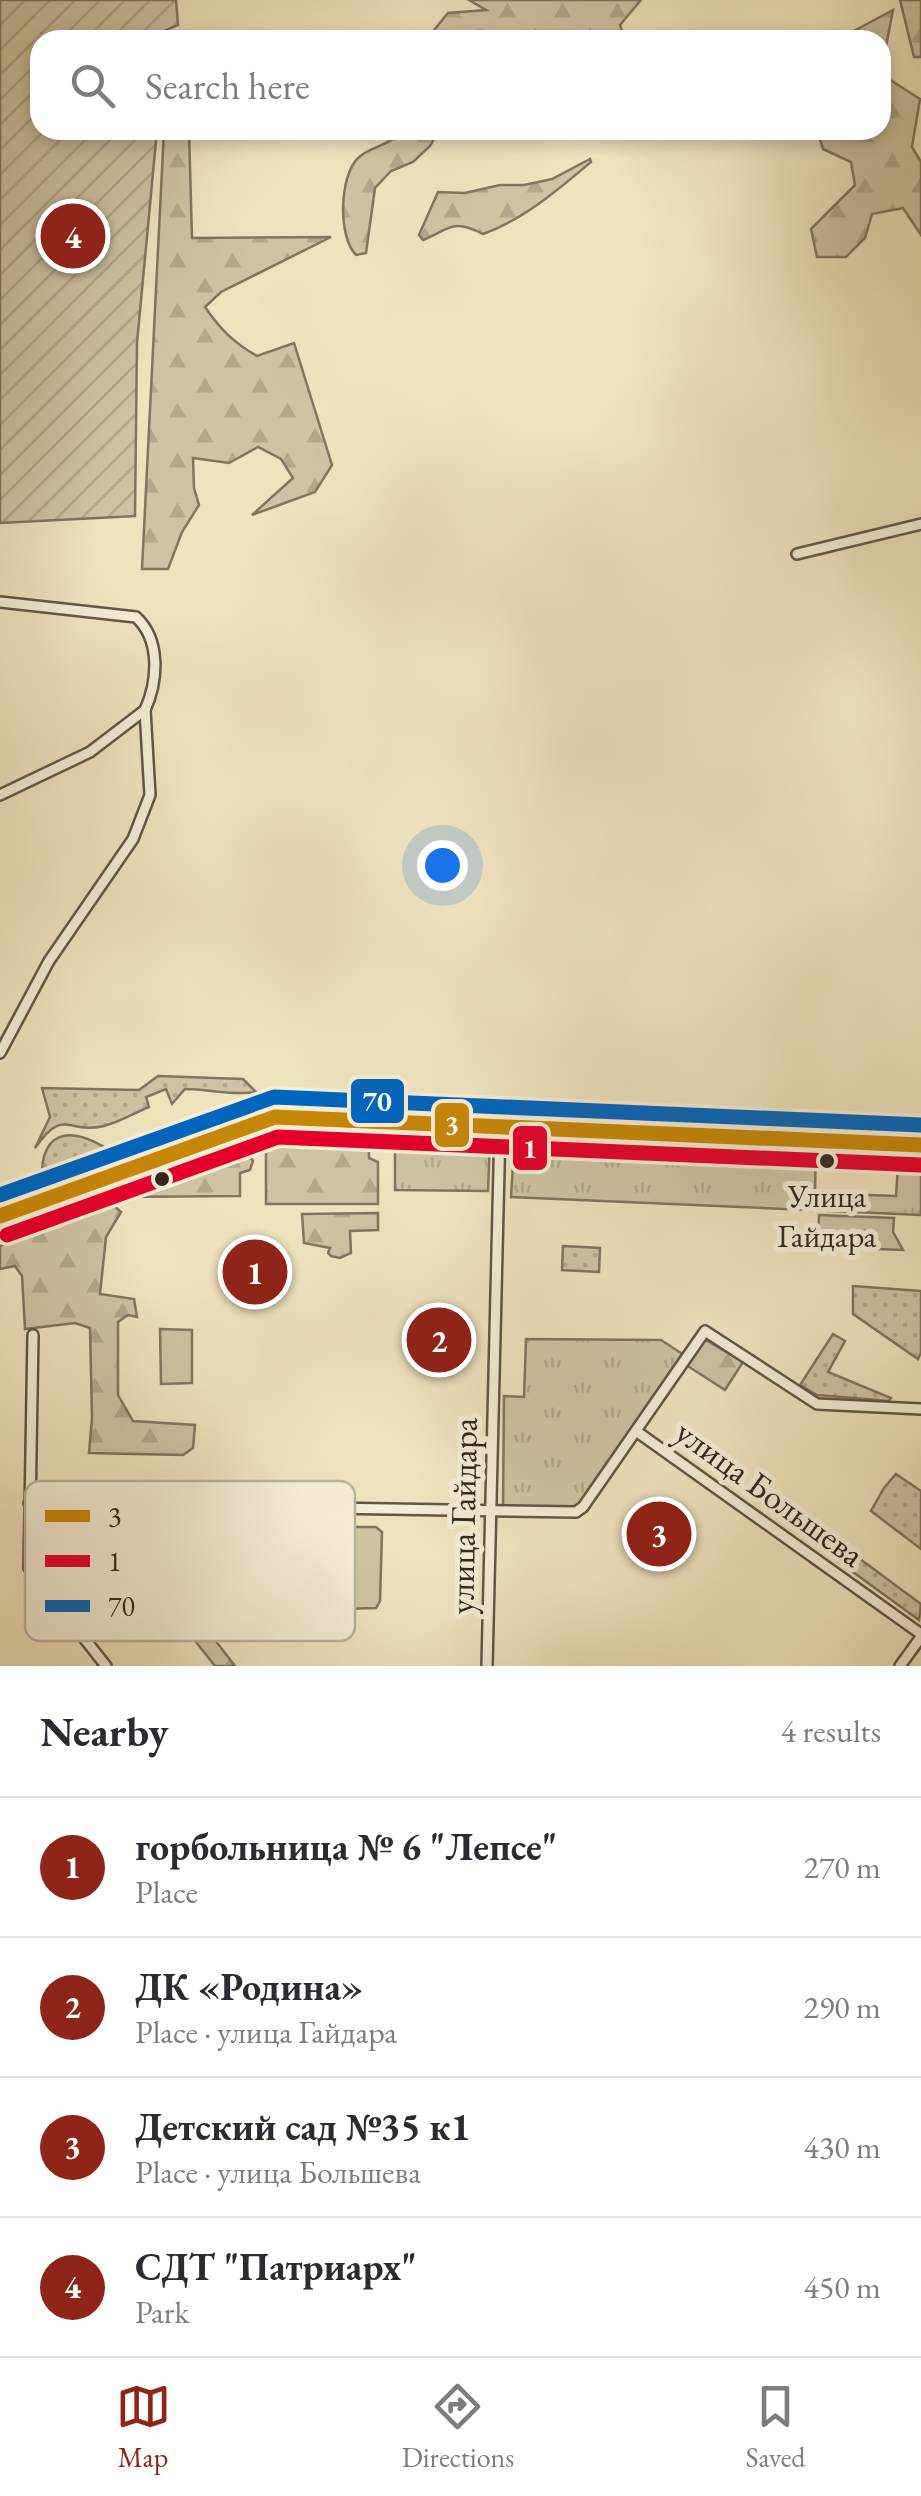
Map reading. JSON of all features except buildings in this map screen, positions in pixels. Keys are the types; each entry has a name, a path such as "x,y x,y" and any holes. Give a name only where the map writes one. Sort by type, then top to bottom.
{"main road":[{"path":"0,1216 274,1117 921,1145"}],"street":[{"path":"798,554 921,524"},
{"path":"0,602 136,618 153,644 153,684 146,710 150,795 134,839 49,961 0,1053"},
{"path":"0,795 90,752 146,710"},
{"name":"улица Гайдара","path":"487,1666 500,1127"},
{"path":"355,1509 552,1514 580,1510 706,1331 818,1404 921,1409"},
{"path":"29,1481 32,1335"},
{"name":"улица Большева","path":"636,1431 921,1636"},
{"path":"900,1666 921,1636"},
{"path":"86,1641 106,1666"}],"green space":[{"path":"0,0 176,0 178,25 166,30 30,30 30,140 156,140 137,343 135,516 0,523"},
{"path":"469,0 641,0 620,25 622,30 434,30 448,13 486,10"},
{"path":"900,0 921,0 921,57 914,57"},
{"path":"893,10 889,30 856,30"},
{"path":"891,80 920,99 912,147 921,162 921,235 903,208 872,214 865,238 846,257 817,257 811,229 855,185 851,162 823,149 820,140 891,140"},
{"path":"163,140 189,140 192,238 331,237 221,292 205,307 228,335 257,356 294,343 332,465 315,492 252,515 293,478 281,459 258,447 229,463 193,458 199,505 182,532 168,569 142,569"},
{"path":"392,140 433,140 413,162 391,171 375,188 366,253 356,255 346,235 344,192 352,167 363,154"},
{"path":"590,159 553,193 498,228 483,234 458,226 423,240 419,235 438,192 465,193 552,179"},
{"path":"158,1076 243,1079 256,1092 185,1089 172,1104 166,1089 146,1097 149,1107 110,1124 53,1128 35,1148 50,1117 42,1088 139,1090"},
{"path":"244,1105 254,1107 42,1184 45,1153 59,1137 81,1137 109,1150"},
{"path":"395,1131 482,1134 490,1140 488,1191 395,1190"},
{"path":"515,1132 816,1146 815,1193 896,1196 899,1150 921,1151 921,1215 511,1197"},
{"path":"377,1133 377,1147 369,1149 369,1158 378,1162 378,1204 266,1204 266,1140 308,1134"},
{"path":"242,1146 253,1161 250,1170 240,1173 240,1196 122,1197 123,1185"},
{"path":"113,1205 121,1212 106,1237 100,1294 134,1299 137,1317 128,1315 118,1322 118,1395 133,1421 195,1425 193,1448 183,1455 89,1453 90,1328 75,1323 25,1329 22,1276 15,1266 0,1269 0,1246 92,1207"},
{"path":"378,1213 378,1230 350,1231 351,1253 340,1258 328,1253 330,1248 304,1243 302,1214"},
{"path":"819,1215 894,1218 893,1232 903,1250 818,1247"},
{"path":"563,1246 600,1248 599,1272 562,1270"},
{"path":"853,1286 921,1291 918,1359 853,1314"},
{"path":"160,1329 192,1330 192,1383 161,1384"},
{"path":"833,1334 845,1341 828,1372 891,1398 889,1401 817,1395 800,1385"},
{"path":"701,1337 743,1362 725,1390 683,1363"},
{"path":"526,1339 661,1340 687,1357 580,1510 503,1512 504,1396 524,1397"},
{"path":"896,1474 921,1491 921,1549 871,1511"},
{"path":"355,1527 376,1527 382,1532 380,1601 376,1608 355,1609"},
{"path":"833,1539 921,1604 919,1620 824,1551"},
{"path":"195,1641 216,1641 235,1666 215,1666"}],"transit line":[{"name":"70","path":"0,1195 274,1097 921,1125"},
{"name":"3","path":"0,1216 275,1117 921,1145"},
{"name":"1","path":"7,1235 278,1137 920,1165"}],"place":[{"name":"СДТ \"Патриарх\"","path":"73,236"},
{"name":"Улица Гайдара","path":"827,1161"},
{"name":"горбольница № 6 \"Лепсе\"","path":"255,1272"},
{"name":"ДК «Родина»","path":"439,1340"},
{"name":"Детский сад №35 к1","path":"659,1534"}]}
